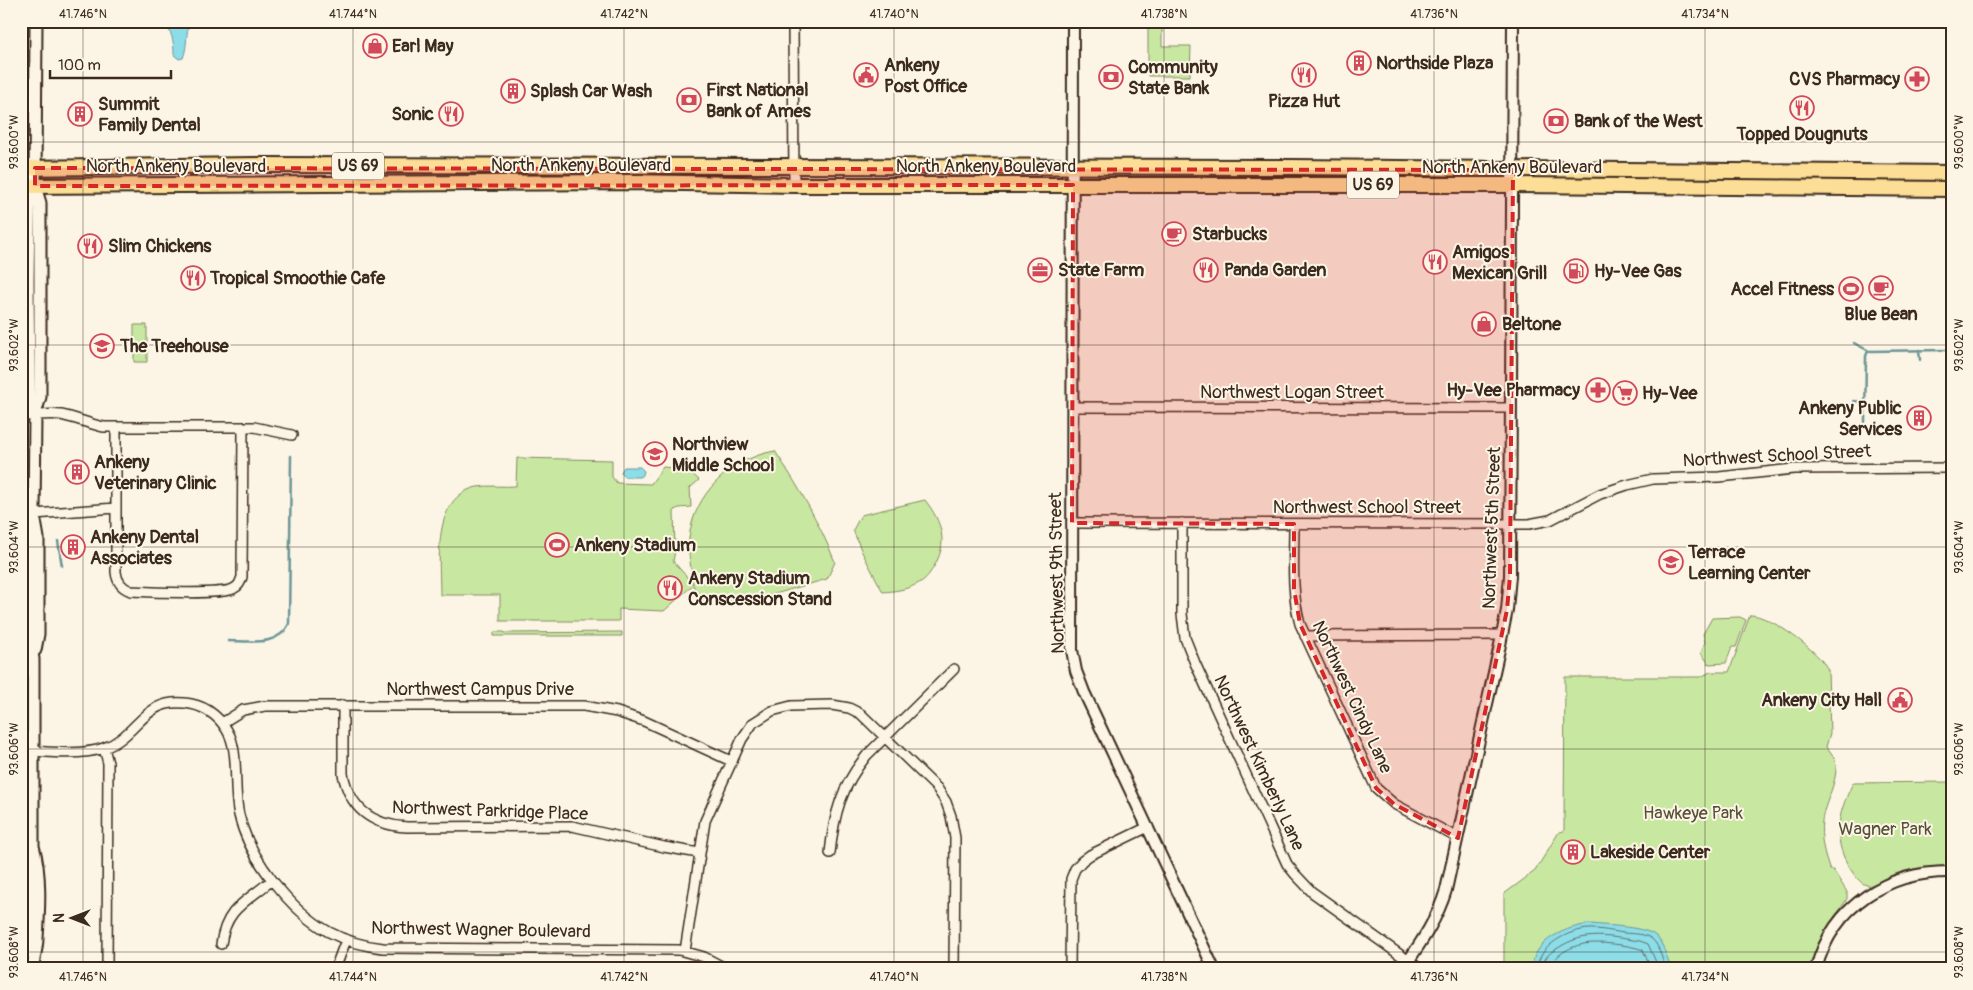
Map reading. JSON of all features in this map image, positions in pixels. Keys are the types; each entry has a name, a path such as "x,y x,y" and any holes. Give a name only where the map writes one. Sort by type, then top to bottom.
{"main road":[{"path":"33,969 33,955 28,941 28,861 33,846 34,751 33,659 29,634 29,540 34,514 35,416 29,397 28,168 36,21"},
{"name":"North Ankeny Boulevard","path":"28,168 254,165 794,168 1073,177 1513,185 1952,189"},
{"name":"North Ankeny Boulevard","path":"28,186 627,182 794,185 1073,177 1293,167 1952,173"}],"street":[{"path":"793,21 794,185"},
{"name":"Northwest 9th Street","path":"1073,21 1071,635 1076,671 1084,692 1214,969"},
{"name":"Northwest 5th Street","path":"1405,965 1432,925 1441,907 1458,838 1507,610 1510,576 1513,21"},
{"name":"Northwest Logan Street","path":"1073,407 1511,408"},
{"path":"21,416 60,415 90,424 116,427 243,426 292,435"},
{"path":"116,427 117,576 122,586 131,591 224,591 232,590 240,585 243,569 243,426"},
{"name":"Northwest School Street","path":"1072,523 1529,524 1550,520 1600,494 1653,479 1719,477 1794,469 1952,468"},
{"path":"34,514 116,508"},
{"name":"Northwest Kimberly Lane","path":"1182,523 1182,614 1186,638 1195,663 1287,864 1312,892 1405,965 1420,969"},
{"name":"Northwest Cindy Lane","path":"1294,524 1296,611 1305,636 1376,788 1394,804 1458,838"},
{"path":"1305,636 1502,635"},
{"path":"830,854 835,816 844,788 862,761 954,669"},
{"name":"Northwest Wagner Boulevard","path":"34,751 82,752 104,748 126,735 147,713 166,704 182,703 196,706 211,713 222,723 230,737 234,748 236,800 242,826 255,855 272,880 304,914 324,929 346,940 383,948 634,948 685,951 727,969"},
{"name":"Northwest Campus Drive","path":"222,723 235,714 254,707 343,705 584,706 617,712 644,721 731,761"},
{"name":"Northwest Parkridge Place","path":"343,705 343,768 345,784 352,800 359,808 378,822 407,827 572,826 664,847 700,853"},
{"path":"685,951 705,821 742,739 753,723 767,713 791,706 832,705 849,708 861,714 933,783 942,795 951,816 955,838 954,969"},
{"path":"104,748 108,763 107,969"},
{"path":"21,750 34,751"},
{"path":"1070,969 1070,886 1075,869 1090,855 1148,827"},
{"path":"1816,969 1825,944 1833,930 1842,918 1864,897 1879,888 1912,876 1952,872"},
{"path":"221,944 225,924 232,912 272,880"},
{"path":"335,969 346,940"}],"highlighted area":[{"path":"35,168 1513,170 1510,576 1507,610 1458,838 1394,804 1376,788 1300,624 1294,589 1294,524 1072,523 1073,185 35,186"}],"green space":[{"path":"1148,27 1162,28 1162,46 1191,46 1190,76 1148,76"},
{"path":"134,325 147,325 147,362 134,362"},
{"name":"Ankeny Stadium","path":"775,451 808,505 835,562 827,579 768,596 703,604 693,585 664,611 619,609 619,621 500,621 500,595 440,595 441,532 445,517 452,503 462,493 477,487 516,486 517,458 612,460 612,477 617,483 651,484 663,467 673,468 679,462 699,480 690,488 691,507 674,510 675,551 673,561 693,584 689,556 689,538 692,522 707,493 718,480 744,461"},
{"path":"925,500 936,516 941,533 941,550 938,559 928,575 920,583 896,591 883,592 853,530 861,515"},
{"name":"Hawkeye Park","path":"1750,615 1759,616 1794,636 1816,654 1828,670 1830,733 1826,747 1835,760 1836,768 1834,783 1823,814 1822,840 1830,870 1833,870 1847,892 1847,899 1823,934 1809,969 1504,969 1504,894 1535,871 1559,832 1564,831 1565,677 1701,677 1710,672 1729,672"},
{"path":"1740,617 1746,620 1736,647 1732,647 1726,663 1709,664 1701,653 1705,642 1703,634 1712,618"},
{"path":"494,632 622,632 622,636 494,636"},
{"name":"Wagner Park","path":"1952,782 1952,866 1911,870 1869,885 1859,880 1846,862 1839,839 1840,817 1853,783"}],"water":[{"path":"163,21 190,21 183,58 179,59 174,55 172,37"},
{"path":"624,467 640,467 644,471 643,475 639,477 624,477 621,472"},
{"path":"1592,924 1617,926 1652,933 1662,944 1671,969 1532,969 1538,950 1553,936 1562,931"}],"waterway":[{"path":"1854,343 1869,351"},
{"path":"1919,350 1920,360"},
{"path":"1865,422 1866,356 1868,351 1949,350"},
{"path":"1854,401 1865,402"},
{"path":"228,641 254,642 270,639 278,636 289,624 291,456"},
{"path":"58,541 62,566"}],"place":[{"name":"Earl May","path":"375,46"},
{"name":"Northside Plaza","path":"1359,63"},
{"name":"Ankeny Post Office","path":"866,75"},
{"name":"Pizza Hut","path":"1304,75"},
{"name":"Community State Bank","path":"1111,77"},
{"name":"CVS Pharmacy","path":"1917,79"},
{"name":"Splash Car Wash","path":"513,91"},
{"name":"First National Bank of Ames","path":"689,100"},
{"name":"Topped Dougnuts","path":"1802,108"},
{"name":"Summit Family Dental","path":"80,114"},
{"name":"Sonic","path":"451,114"},
{"name":"Bank of the West","path":"1556,121"},
{"name":"Starbucks","path":"1174,234"},
{"name":"Slim Chickens","path":"90,246"},
{"name":"Amigos Mexican Grill","path":"1435,262"},
{"name":"State Farm","path":"1040,270"},
{"name":"Panda Garden","path":"1206,270"},
{"name":"Hy-Vee Gas","path":"1576,271"},
{"name":"Tropical Smoothie Cafe","path":"193,278"},
{"name":"Blue Bean","path":"1881,288"},
{"name":"Accel Fitness","path":"1851,289"},
{"name":"Beltone","path":"1484,324"},
{"name":"The Treehouse","path":"102,346"},
{"name":"Hy-Vee Pharmacy","path":"1598,390"},
{"name":"Hy-Vee","path":"1625,393"},
{"name":"Ankeny Public Services","path":"1919,418"},
{"name":"Northview Middle School","path":"655,454"},
{"name":"Ankeny Veterinary Clinic","path":"77,472"},
{"name":"Ankeny Stadium","path":"557,545"},
{"name":"Ankeny Dental Associates","path":"73,547"},
{"name":"Terrace Learning Center","path":"1671,562"},
{"name":"Ankeny Stadium Conscession Stand","path":"670,588"},
{"name":"Ankeny City Hall","path":"1900,700"},
{"name":"Lakeside Center","path":"1573,852"}]}
